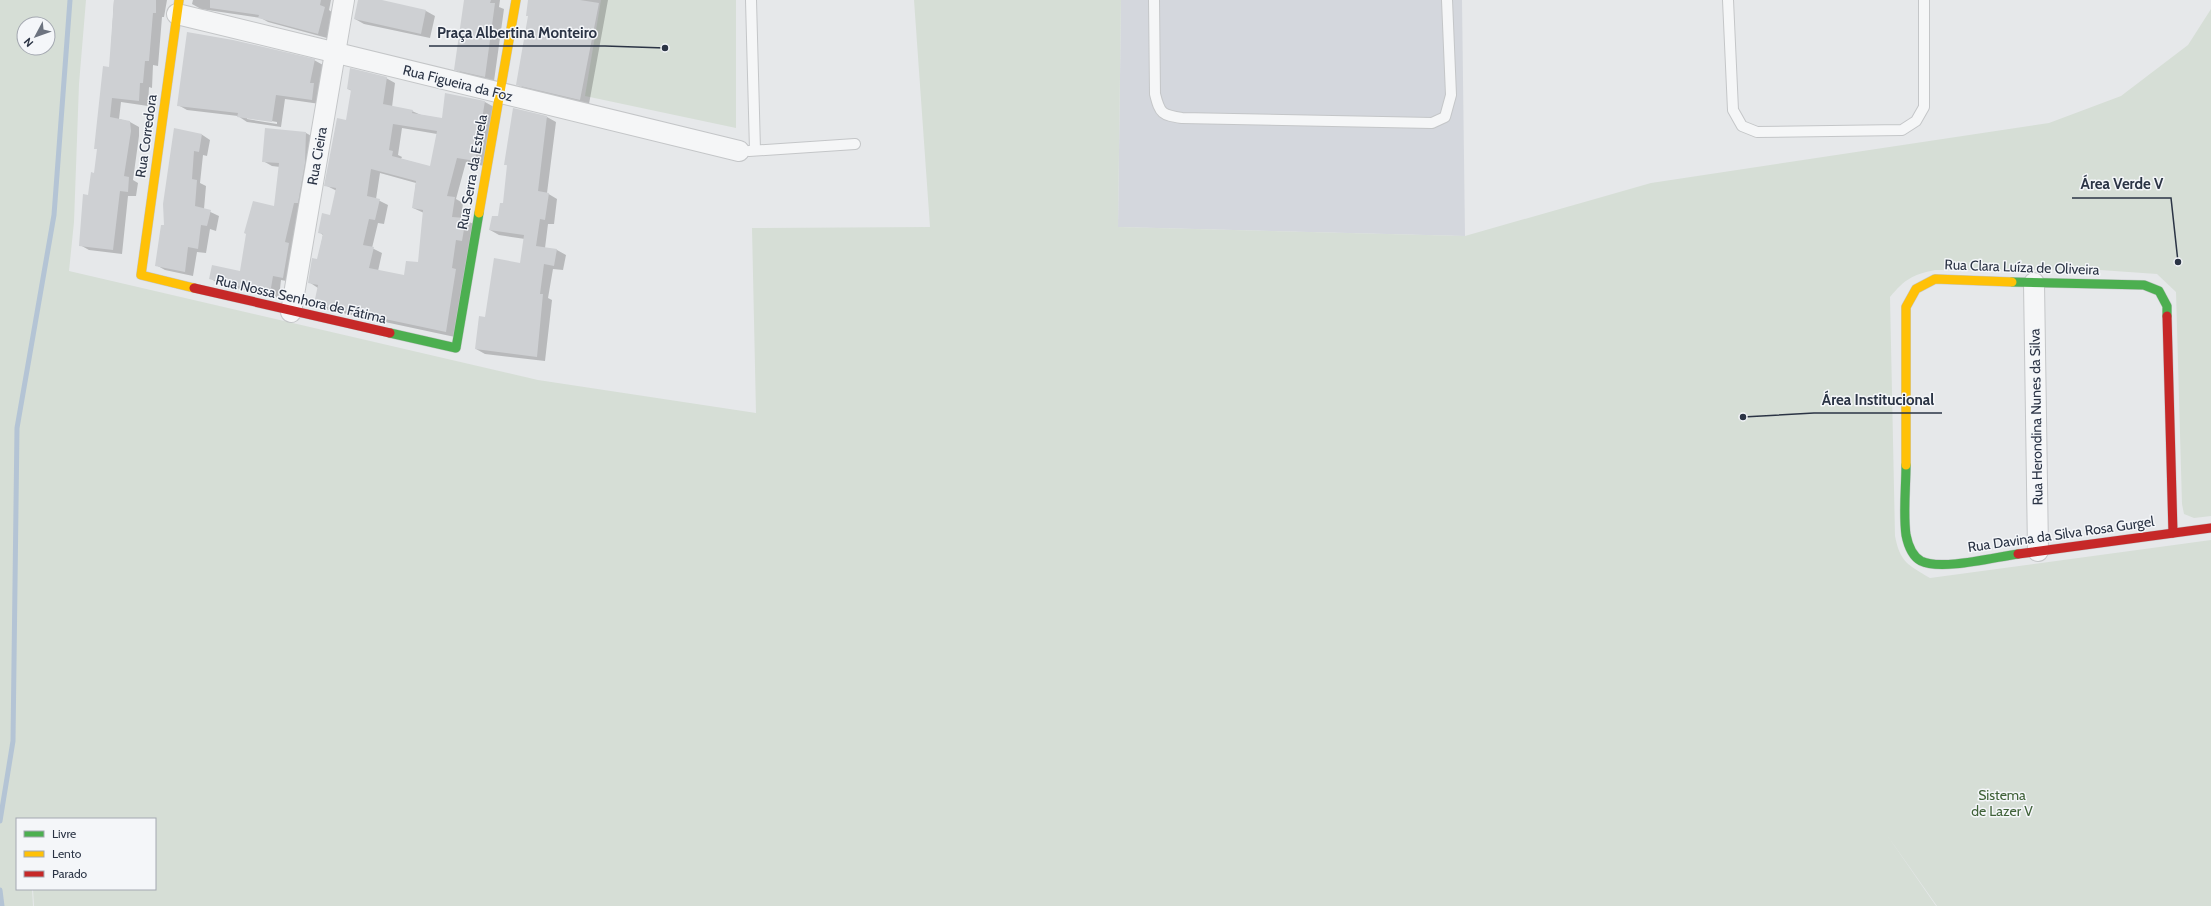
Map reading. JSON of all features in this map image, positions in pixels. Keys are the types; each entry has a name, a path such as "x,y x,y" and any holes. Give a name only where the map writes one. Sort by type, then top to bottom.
{"street":[{"name":"Rua Cieira","path":"291,312 344,0"},
{"name":"Rua Serra da Estrela","path":"456,348 516,0"},
{"name":"Rua Figueira da Foz","path":"178,7 335,52 500,93 747,151"},
{"name":"Rua Corredora","path":"141,275 178,7"},
{"name":"Rua Nossa Senhora de Fátima","path":"141,275 291,312 456,348"},
{"name":"Rua Clara Luíza de Oliveira","path":"1916,558 1909,549 1906,534 1906,307 1916,289 1935,279 2144,285 2159,291 2167,306 2173,533"},
{"name":"Rua Herondina Nunes da Silva","path":"2034,283 2038,551"},
{"name":"Rua Davina da Silva Rosa Gurgel","path":"1916,558 1926,563 1942,565 2211,528"}],"lane":[{"path":"747,151 751,0"},
{"path":"1154,0 1155,94 1158,109 1166,116 1182,118 1432,123 1445,117 1451,95 1447,0"},
{"path":"1728,0 1733,110 1742,126 1757,132 1902,130 1916,121 1924,107 1924,0"},
{"name":"Rua Figueira da Foz","path":"747,151 855,144"}],"shaded area":[{"path":"1121,0 1462,0 1465,236 1118,227"}],"green space":[{"name":"Sistema de Lazer V","path":"0,0 86,0 79,84 74,222 69,271 538,380 756,413 752,228 930,227 914,0 1121,0 1118,227 1465,236 1651,183 2049,123 2121,96 2188,45 2211,9 2211,516 2194,518 2184,514 2182,504 2176,292 2157,274 2100,270 1935,270 1915,276 1905,282 1890,297 1895,536 1899,552 1902,557 1916,570 1930,578 2211,540 2211,906 1937,906 1887,835 1936,906 34,906 33,890 156,890 156,818 16,818 16,890 32,890 33,906 0,906"},
{"path":"601,0 736,0 736,128 585,96"}],"building":[{"path":"114,0 156,0 156,13 153,13 149,61 145,61 143,83 140,83 139,101 112,98 110,117 130,121 131,131 124,176 129,177 128,192 120,191 113,250 79,246 83,194 88,195 91,172 94,173 97,149 94,149 103,66 109,67"},
{"path":"210,0 321,0 320,5 325,7 318,34 258,18 259,15 210,8"},
{"path":"358,0 382,0 426,10 421,34 354,19"},
{"path":"464,0 491,0 490,3 495,3 485,77 454,70"},
{"path":"528,0 580,0 599,3 580,100 516,85 528,16 526,16"},
{"path":"187,32 233,40 315,59 310,83 314,83 312,100 276,95 272,122 237,117 238,113 177,106"},
{"path":"350,68 387,77 383,104 413,110 412,113 442,118 445,93 485,101 475,161 457,158 447,196 455,197 452,217 466,218 462,241 456,240 452,268 456,269 446,332 314,304 318,285 308,283 312,258 317,259 323,234 318,233 322,213 330,215 336,188 324,186 337,118 346,120 351,90 347,89","holes":["393,124 437,131 430,166 392,156 393,151 389,150","371,169 416,181 412,208 423,210 418,262 406,261 404,275 369,268 374,247 363,245 369,219 375,220 380,199 367,196"]},
{"path":"513,108 547,116 538,191 549,193 545,220 540,219 536,246 557,249 554,266 544,264 540,294 543,294 537,357 475,349 479,316 485,317 494,258 520,263 524,235 489,230 492,216 498,216 500,203 503,203 507,165 504,165"},
{"path":"174,128 202,134 199,152 194,151 192,179 197,180 195,206 211,210 207,226 201,225 198,249 188,247 185,272 155,266 161,225 164,225 163,204"},
{"path":"265,128 306,132 305,163 298,203 294,203 285,242 289,243 283,278 273,276 270,294 209,279 212,265 240,271 246,234 244,233 253,201 274,206 279,163 262,162"}],"waterway":[{"path":"0,821 13,741 17,428 54,215 70,0"},
{"path":"0,890 2,906"}],"traffic: fast":[{"path":"390,333 456,348 479,213"},
{"path":"2012,282 2144,285 2159,291 2167,306 2167,316"},
{"path":"1906,465 1906,535 1911,550 1918,559 1930,564 1941,565 2018,554"}],"traffic: slow":[{"path":"179,0 141,275 194,288"},
{"path":"479,213 516,0"},
{"path":"1906,465 1906,307 1916,289 1935,279 2012,282"}],"traffic: jam":[{"path":"194,288 390,333"},
{"path":"2167,316 2173,533"},
{"path":"2018,554 2211,528"}],"place":[{"name":"Praça Albertina Monteiro","path":"665,48"},
{"name":"Área Verde V","path":"2178,262"},
{"name":"Área Institucional","path":"1743,417"}]}
